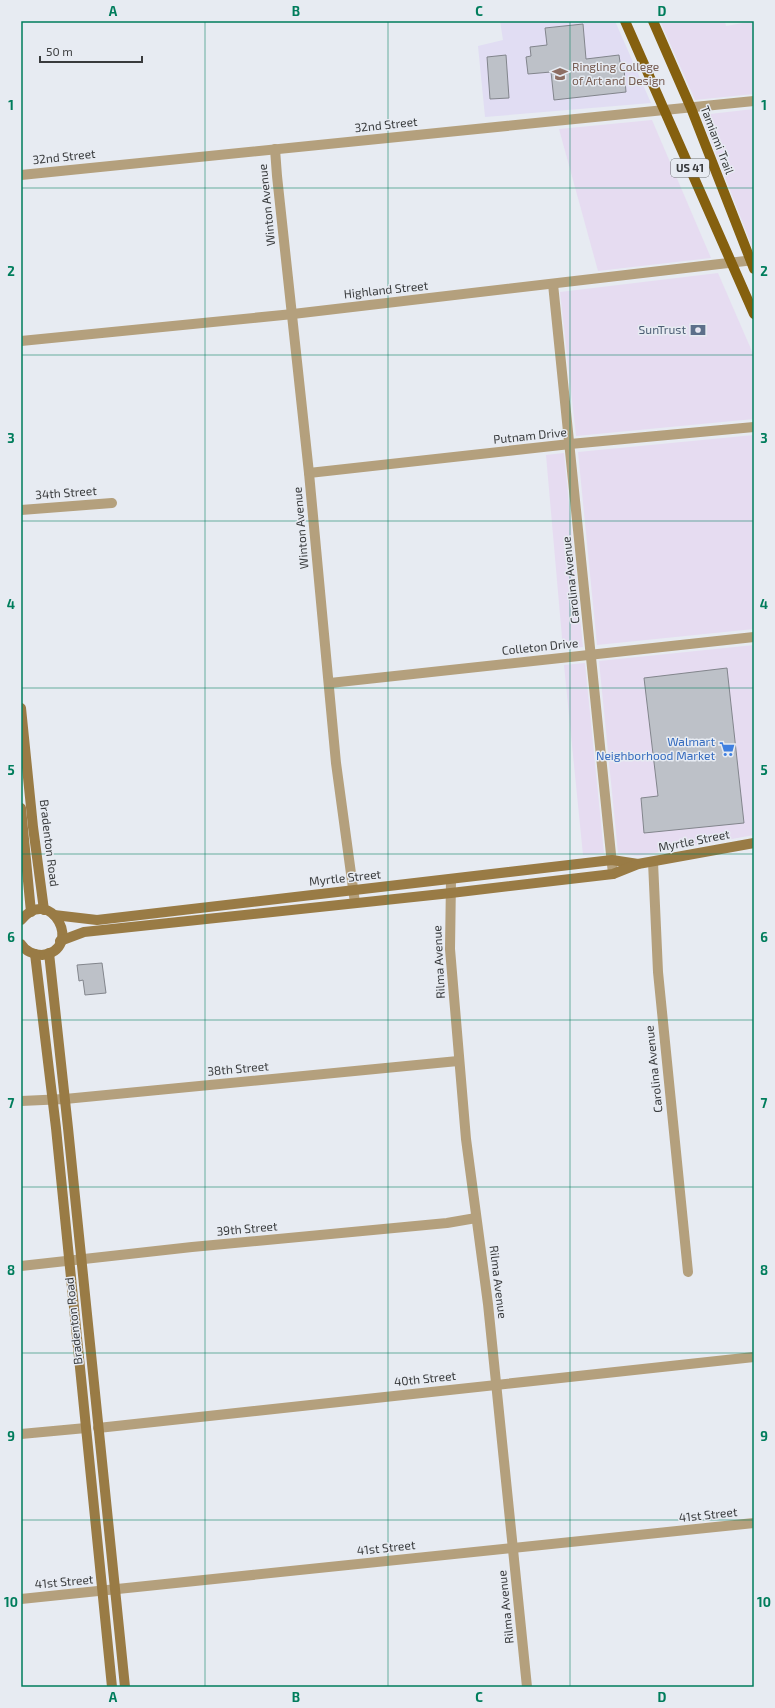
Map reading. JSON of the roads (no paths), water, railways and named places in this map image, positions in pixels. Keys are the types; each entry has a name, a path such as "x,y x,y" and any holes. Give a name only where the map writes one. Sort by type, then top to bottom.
{"main road":[{"name":"US 41","path":"625,21 733,263 754,314"},
{"name":"Tamiami Trail","path":"653,21 691,108 753,263"}],"street":[{"name":"32nd Street","path":"21,175 754,101"},
{"name":"Winton Avenue","path":"275,149 330,683 336,763 355,903"},
{"name":"Highland Street","path":"21,340 293,314 733,263 753,263"},
{"name":"Carolina Avenue","path":"552,284 570,444 613,874"},
{"name":"Putnam Drive","path":"309,473 570,444 754,426"},
{"name":"34th Street","path":"21,510 112,503"},
{"name":"Colleton Drive","path":"330,683 754,637"},
{"name":"Bradenton Road","path":"21,708 33,827 44,910"},
{"name":"Bradenton Road","path":"21,808 30,912"},
{"name":"Myrtle Street","path":"60,941 84,932 613,874 638,864 754,843"},
{"name":"Myrtle Street","path":"54,915 97,920 612,860 638,864"},
{"name":"Carolina Avenue","path":"653,862 658,972 688,1272"},
{"name":"Rilma Avenue","path":"450,880 450,949 458,1062 466,1139 497,1384 527,1687"},
{"path":"21,920 30,912 44,910 54,915 63,930 60,941 55,949 49,953 35,954 28,952 21,945"},
{"name":"Bradenton Road","path":"49,953 125,1687"},
{"name":"Bradenton Road","path":"35,954 43,1012 112,1687"},
{"name":"38th Street","path":"21,1101 65,1099 458,1062"},
{"name":"39th Street","path":"21,1266 440,1224 476,1218"},
{"name":"40th Street","path":"98,1428 754,1357"},
{"path":"21,1434 86,1428"},
{"name":"41st Street","path":"21,1599 754,1523"}],"place":[{"name":"Ringling College of Art and Design","path":"560,74"},
{"name":"SunTrust","path":"698,330"},
{"name":"Walmart Neighborhood Market","path":"727,749"}]}
